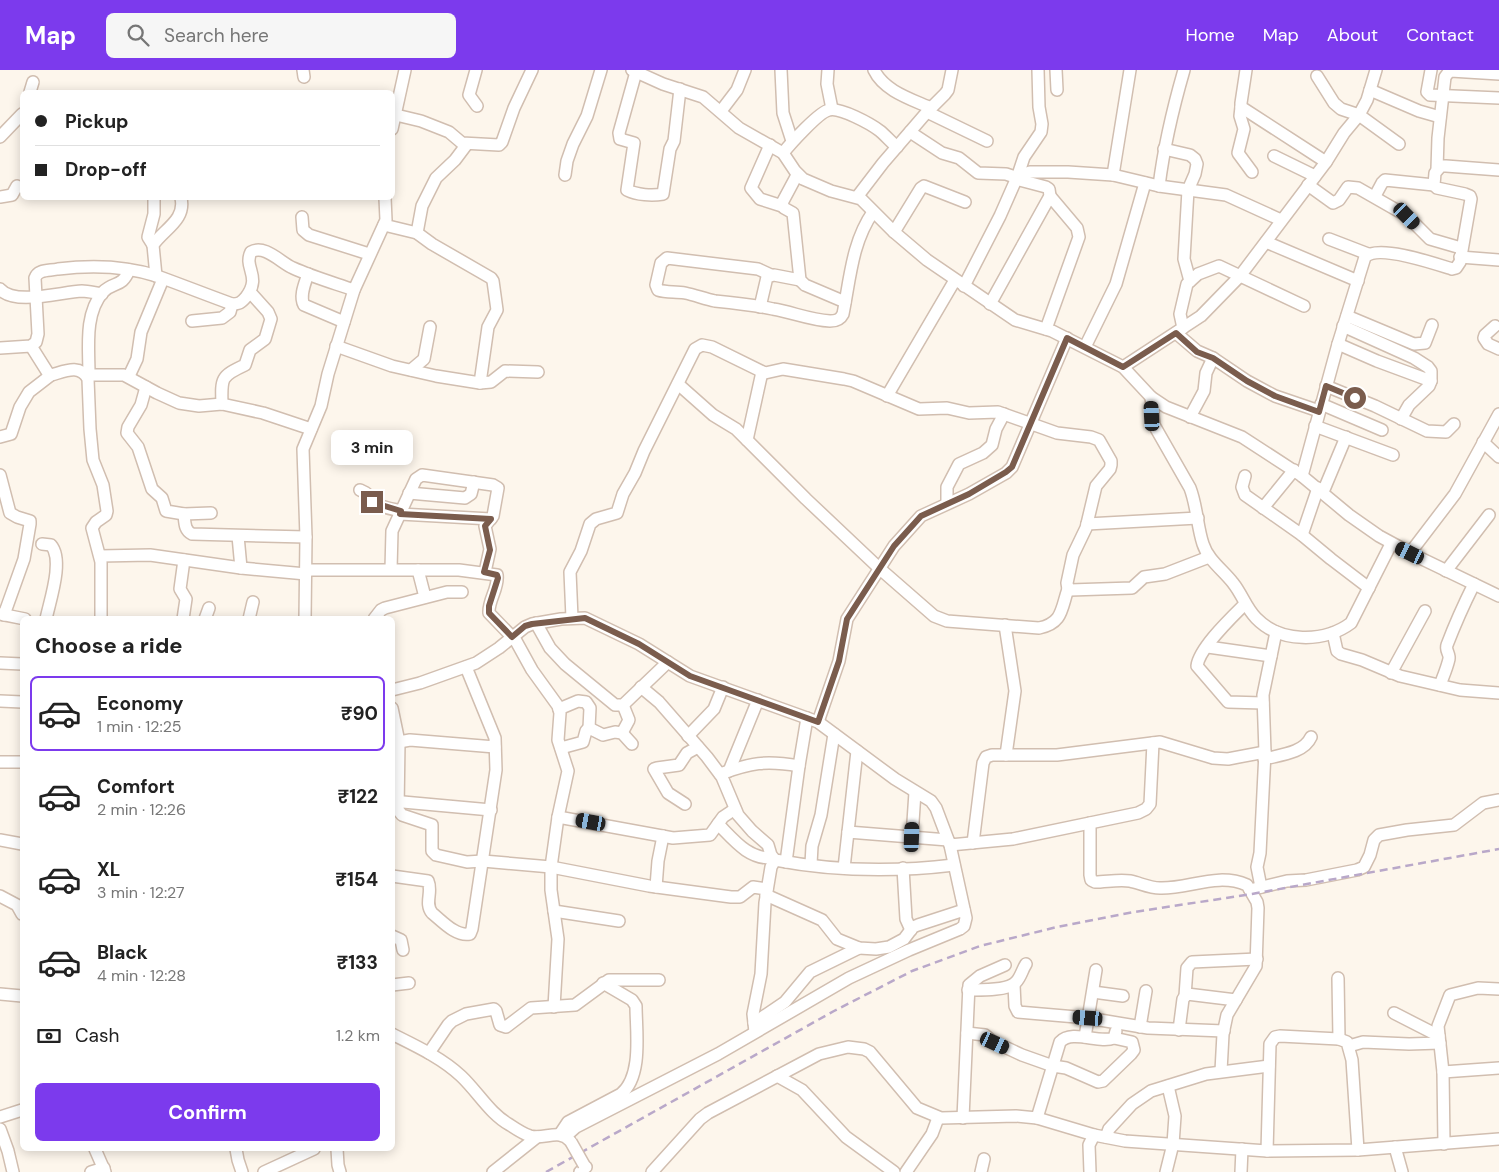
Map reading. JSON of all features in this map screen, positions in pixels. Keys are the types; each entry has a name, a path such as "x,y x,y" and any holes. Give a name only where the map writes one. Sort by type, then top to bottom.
{"street":[{"path":"395,118 405,70"},
{"path":"476,70 469,95 477,106"},
{"path":"396,114 421,120 449,132 459,141 467,144 496,146 502,142 514,108 532,70"},
{"path":"565,175 567,161 587,116 601,70"},
{"path":"721,111 737,90 745,70"},
{"path":"781,70 783,114 792,141"},
{"path":"828,70 832,109"},
{"path":"874,70 878,78 897,92 987,141"},
{"path":"857,197 897,147 948,90 952,70"},
{"path":"887,396 960,283 1000,216 1021,162 1041,132 1038,70"},
{"path":"1056,70 1057,90"},
{"path":"1114,175 1130,70"},
{"path":"1159,186 1172,109 1184,70"},
{"path":"1246,70 1240,103 1240,116 1244,129 1238,153 1252,172"},
{"path":"1123,367 1201,316 1240,276 1359,115 1376,70"},
{"path":"1431,70 1427,92 1430,94 1499,98"},
{"path":"680,88 674,141 670,149 662,194 632,193 627,190 634,143 620,140 619,133 634,71 663,84 680,88 702,96 739,128 784,153 798,174 808,182 831,191 857,197 894,232 928,260 990,304 1021,323 1046,329 1067,338 1123,367 1151,397 1166,407 1242,437 1298,473 1321,490 1355,520 1391,544 1499,596"},
{"path":"1434,185 1445,77 1451,72 1499,74"},
{"path":"1318,76 1334,103 1341,109 1359,115 1400,144"},
{"path":"1370,90 1419,111 1440,117"},
{"path":"1241,107 1326,162"},
{"path":"784,153 792,141 825,112 832,109 845,112 873,126 897,147"},
{"path":"0,137 20,116"},
{"path":"910,132 942,153 962,160 978,173 1006,174 1050,189 1050,196 990,304"},
{"path":"416,233 422,206 436,178 455,160 467,144"},
{"path":"770,145 751,188 760,198 782,206 793,213 800,280"},
{"path":"1164,148 1186,154 1195,159 1197,169 1188,190 1184,258 1190,281"},
{"path":"1274,156 1312,181 1333,203 1339,200 1348,187 1358,188 1407,216 1430,239 1461,253 1499,260"},
{"path":"1437,169 1441,166 1446,166 1499,170"},
{"path":"1016,177 1030,172 1114,175 1159,186 1226,195 1281,220"},
{"path":"782,206 782,201 798,174"},
{"path":"1329,239 1368,254 1380,253 1416,258 1452,269 1458,266 1470,196 1437,188 1434,185 1385,180 1375,196"},
{"path":"1085,347 1116,284 1145,183"},
{"path":"0,197 12,195 17,186"},
{"path":"894,232 924,186 965,202"},
{"path":"1046,329 1078,237 1077,228 1050,196"},
{"path":"129,376 137,359 140,332 159,277 153,245 148,237 153,218 154,200"},
{"path":"153,245 180,215 182,209 181,200"},
{"path":"305,616 306,537 302,454 304,444 321,406 336,346 354,290 384,224 386,215 385,200"},
{"path":"845,302 805,285 800,280 771,275 758,269 667,258 661,263 656,282 658,290 695,295 713,301 775,309 814,319 835,321 842,317 857,243 873,212"},
{"path":"302,217 302,226 309,235 369,254"},
{"path":"384,224 416,233 494,281 497,310 488,326 480,383"},
{"path":"1266,242 1358,281"},
{"path":"0,348 31,346 36,342 38,334 35,278 36,274 40,272 62,269 108,268 129,270 159,277 232,304 242,302 250,292 254,280 248,257 254,250 258,249 292,268 354,290"},
{"path":"1264,508 1298,473 1315,426 1365,257 1368,254"},
{"path":"1304,306 1219,266 1198,274 1190,281 1186,288 1180,314 1180,330 1197,352 1213,358 1241,378 1275,396 1320,408 1382,430"},
{"path":"100,616 100,556 92,528 96,522 106,515 107,511 103,485 93,460 90,429 87,375 90,320 102,294 124,280 129,270"},
{"path":"308,274 302,293 304,305 344,322"},
{"path":"760,307 765,280 771,275"},
{"path":"0,289 4,294 12,297 36,297 83,291 102,294"},
{"path":"222,404 222,386 225,376 227,373 245,365 250,350 265,339 271,319 268,312 250,292"},
{"path":"192,321 222,318 230,312 232,304"},
{"path":"1345,321 1414,344 1425,343 1432,325"},
{"path":"1345,321 1371,340 1414,358 1431,371 1429,386 1409,405 1401,419"},
{"path":"1495,326 1485,334 1484,338 1488,344 1499,349"},
{"path":"412,370 424,359 430,327"},
{"path":"755,1027 754,1010 762,974 766,892 771,867 778,860 799,766 813,720 839,661 847,619 878,568 900,537 921,516 969,494 1006,472 1014,461 1067,338"},
{"path":"1371,340 1371,350 1377,361"},
{"path":"1338,344 1430,381"},
{"path":"572,618 570,572 581,551 590,524 596,519 617,514 623,494 695,349 702,345 712,347 762,372 783,369 844,379 919,409 947,408 969,413 993,412 1004,414 1057,433 1099,440 1111,465 1110,469 1096,486 1087,524 1073,555 1067,583 1068,589 1055,622 1049,626 1039,628 941,620 934,616 878,568 736,429 709,412 678,384"},
{"path":"31,346 50,375"},
{"path":"336,346 392,366 480,383 491,382 505,371 538,372"},
{"path":"1190,417 1204,391 1206,373 1213,358"},
{"path":"0,437 11,434 20,407 29,392 50,375 74,369 87,375 129,376 179,402 199,406 222,404 263,413 311,429"},
{"path":"748,440 762,372"},
{"path":"146,386 141,405 128,427 128,433 138,447 152,489 162,498 166,511 184,514 211,514"},
{"path":"1326,386 1431,432 1446,432 1454,424"},
{"path":"1151,397 1154,425 1190,488 1203,545 1209,558 1232,582 1256,619 1276,632 1314,638 1333,633 1351,623 1391,544"},
{"path":"947,503 947,487 959,464 983,453 992,445 996,429 1004,414"},
{"path":"1410,553 1455,494 1490,436 1499,414"},
{"path":"1315,426 1393,455"},
{"path":"1490,436 1499,457"},
{"path":"1302,535 1346,437"},
{"path":"0,475 10,513 30,521 24,559 2,615 20,618"},
{"path":"391,569 392,535 416,479 422,475 493,485 498,488 493,516 485,526 490,550 484,572"},
{"path":"1245,476 1242,487 1245,495 1302,535 1369,588"},
{"path":"409,493 465,498 471,494 474,482"},
{"path":"360,490 366,493 372,502 400,513 491,519"},
{"path":"184,514 187,532 192,534 306,537"},
{"path":"1446,571 1489,515"},
{"path":"1087,524 1198,518"},
{"path":"238,536 241,568"},
{"path":"42,544 51,545 54,548 58,562 47,616"},
{"path":"100,556 141,554 241,568 306,572 391,569 459,570 497,575 498,578 489,606 489,613 518,645 532,670 559,709 561,718 558,740 568,771 558,817 551,868 551,890 558,939 554,1007"},
{"path":"1068,589 1132,588 1144,577 1165,574 1209,558"},
{"path":"183,616 186,599 180,589 184,560"},
{"path":"418,570 425,597"},
{"path":"1440,685 1449,657 1448,644 1456,619 1474,584"},
{"path":"376,616 380,610 385,608 448,592 462,592"},
{"path":"250,616 253,602"},
{"path":"1245,604 1219,630 1199,659 1197,666 1224,699 1232,704 1263,703"},
{"path":"1391,673 1425,610"},
{"path":"395,689 476,663 499,648 525,626 572,618 585,618 639,644 690,676 813,720 934,804 949,842 966,923 960,929 849,978 755,1027"},
{"path":"536,623 550,648 565,664 611,703 620,706 668,662"},
{"path":"1005,625 1015,691 1006,755"},
{"path":"1222,1071 1224,1031 1227,1015 1255,970 1257,959 1258,905 1255,888 1260,853 1265,756 1263,689 1276,632"},
{"path":"1333,633 1337,651 1341,654 1362,660 1404,678 1466,690 1499,693"},
{"path":"1208,647 1271,656"},
{"path":"0,663 20,664"},
{"path":"395,876 428,881 431,887 428,902 429,908 458,933 464,936 470,934 496,775 492,729 466,667"},
{"path":"641,687 659,702 698,747 724,772 735,809 747,826 768,845 778,860"},
{"path":"688,736 714,709 723,687"},
{"path":"724,772 758,700"},
{"path":"0,701 20,702"},
{"path":"559,709 578,702 586,702 590,708 589,728 586,730 583,742 561,748"},
{"path":"622,733 629,720 623,705"},
{"path":"395,723 399,742 395,801 399,813 432,824 432,851 436,856 468,862 483,861 551,868 656,887 731,897 740,897 753,887 822,920 837,939 859,948 883,949 904,939 911,930 918,926 964,910"},
{"path":"589,728 604,735 615,732 622,733 632,744"},
{"path":"811,864 812,846 821,815 834,734"},
{"path":"974,843 983,763 986,757 992,755 1057,755 1166,743 1221,759 1265,756 1300,749 1311,737"},
{"path":"399,742 410,740 495,747"},
{"path":"848,832 974,843 1013,839 1138,813 1146,809 1150,804 1153,743"},
{"path":"685,804 668,793 654,769 679,765 687,753 698,747"},
{"path":"844,868 857,751"},
{"path":"0,762 20,762"},
{"path":"724,772 746,764 780,763 799,766"},
{"path":"912,837 915,792"},
{"path":"1090,823 1090,878 1095,882 1129,880 1159,888 1174,888 1221,880 1243,883 1255,888 1357,870 1364,867 1374,840 1379,835 1454,825 1478,806 1489,801 1499,800"},
{"path":"395,801 491,810"},
{"path":"558,817 677,838 712,834 725,815 735,809"},
{"path":"718,824 741,848 757,856 778,860 844,868 927,868 954,864"},
{"path":"656,887 662,836"},
{"path":"0,840 20,844"},
{"path":"903,868 906,919 911,930"},
{"path":"0,896 17,905 20,910"},
{"path":"554,911 619,921"},
{"path":"395,937 401,940 403,950"},
{"path":"395,1036 429,1053 462,1077 483,1102 505,1122 530,1136 566,1137 576,1127 718,1054 785,1002 810,972 859,948"},
{"path":"1179,1030 1185,996 1187,968 1192,962 1257,959"},
{"path":"968,990 1002,988 1014,984 1018,981 1026,964"},
{"path":"963,1118 968,990 972,981 1004,965"},
{"path":"1085,1037 1096,970"},
{"path":"1338,978 1339,1038"},
{"path":"429,1053 448,1025 461,1015 494,1009 500,1025 506,1027 531,1008 575,1005 604,983 614,979 659,980"},
{"path":"395,985 408,983"},
{"path":"585,1169 566,1137 568,1122 621,1094 630,1085 637,1055 636,1006 632,1000 604,983"},
{"path":"1014,984 1014,1006 1018,1012 1088,1018 1140,1027 1224,1031"},
{"path":"1444,1144 1443,1072 1439,1021 1450,996 1478,988 1499,989"},
{"path":"1140,1027 1146,991"},
{"path":"1093,992 1123,996"},
{"path":"0,994 20,996"},
{"path":"1185,996 1192,994 1236,1000"},
{"path":"1394,1013 1440,1039"},
{"path":"1114,1038 1118,1023"},
{"path":"967,1033 985,1035 992,1041 1022,1056 1053,1066 1066,1068 1094,1081 1103,1081 1131,1054 1134,1050 1132,1042 1114,1038 1085,1037 1062,1039 1053,1066 1037,1118"},
{"path":"1267,1151 1270,1044 1275,1037 1344,1039 1349,1046 1358,1150"},
{"path":"1349,1046 1363,1042 1409,1044 1440,1039"},
{"path":"652,1172 700,1119 708,1113 823,1053 848,1047 864,1049 870,1052 917,1108 938,1118 1016,1116 1037,1118 1094,1135 1125,1141 1267,1151 1358,1150 1499,1139"},
{"path":"1106,1137 1108,1130 1132,1104 1151,1091 1206,1074 1269,1066"},
{"path":"1443,1072 1499,1068"},
{"path":"777,1076 802,1090 846,1137 894,1172"},
{"path":"1166,1172 1173,1144 1175,1116 1168,1086"},
{"path":"0,1117 20,1111"},
{"path":"906,1172 932,1134 938,1118"},
{"path":"0,1129 13,1172"},
{"path":"1090,1172 1089,1145 1094,1135"},
{"path":"493,1172 537,1137"},
{"path":"1395,1147 1402,1172"},
{"path":"1241,1172 1242,1149"},
{"path":"91,1172 104,1170 96,1151"},
{"path":"236,1151 242,1172"},
{"path":"264,1172 310,1151"},
{"path":"337,1151 340,1172"},
{"path":"981,1172 984,1159"}],"railway":[{"path":"546,1172 834,1011 912,971 980,946 1057,927 1134,912 1252,894 1499,849"}],"route":[{"path":"372,502 401,511 400,514 491,519 485,526 490,550 484,572 497,575 498,581 489,606 489,613 512,637 525,626 532,624 561,619 585,618 639,644 690,676 818,722 839,661 847,619 878,568 900,537 921,516 969,494 1012,467 1067,338 1123,367 1176,333 1197,352 1210,356 1241,378 1282,399 1319,412 1326,386 1355,398"}]}
